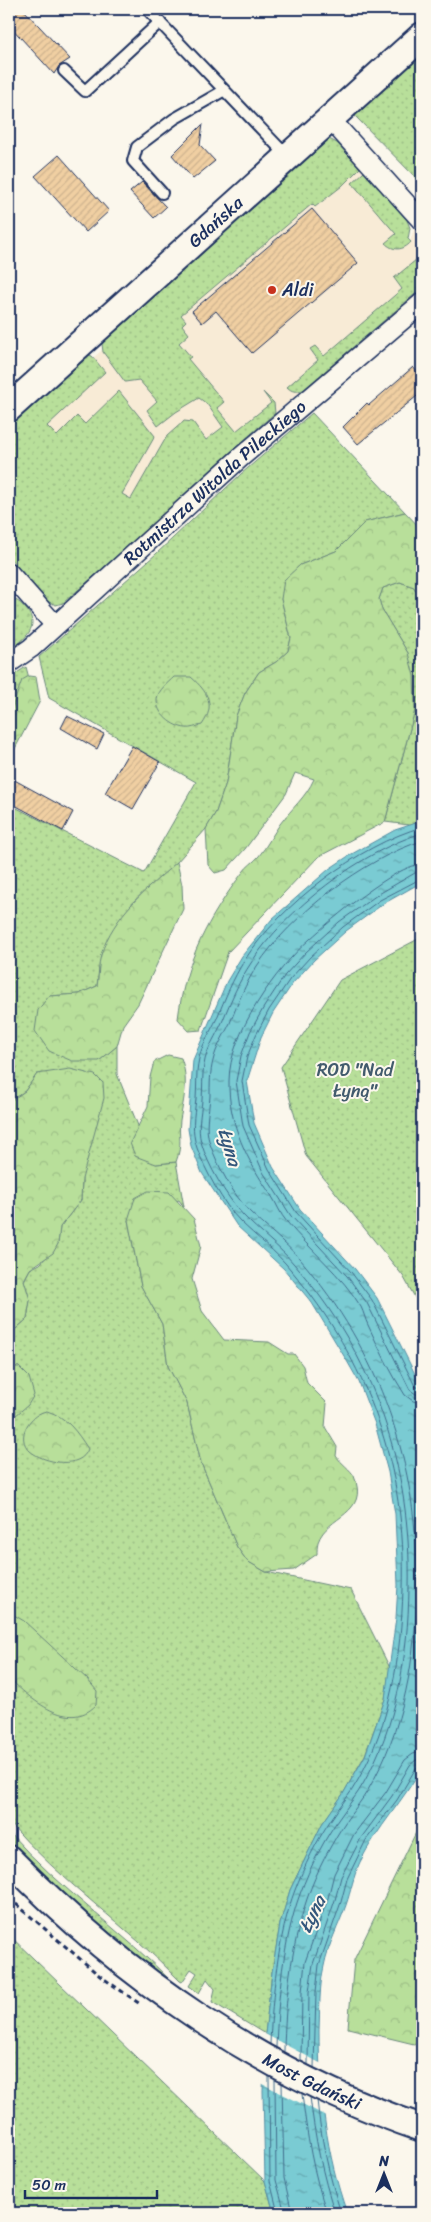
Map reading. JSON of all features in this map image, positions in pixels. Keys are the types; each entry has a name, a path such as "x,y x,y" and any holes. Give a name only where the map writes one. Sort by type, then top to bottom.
{"street":[{"name":"Gdańska","path":"9,408 422,36"},
{"path":"330,119 422,221"},
{"name":"Rotmistrza Witolda Pileckiego","path":"9,663 31,648 241,457 422,303"},
{"path":"9,572 55,625"},
{"name":"Most Gdański","path":"9,1859 99,1942 151,1984 208,2023 270,2061 315,2084 422,2128"}],"lane":[{"path":"147,9 223,91 288,157"},
{"path":"64,71 85,91 160,22"},
{"path":"162,193 133,161 137,147 174,119 223,91"}],"shaded area":[{"path":"330,152 360,168 410,242 414,229 422,238 422,276 303,390 79,572 9,431"}],"green space":[{"path":"422,52 422,184 354,115"},
{"path":"329,139 337,143 360,168 342,186 315,207 312,204 181,315 186,321 182,325 189,334 179,343 191,357 188,359 224,402 217,408 236,431 271,403 263,392 274,403 275,413 63,603 56,605 49,602 9,557 9,420 82,353 92,356 105,372 47,426 57,436 77,416 85,424 119,391 155,436 122,494 131,499 167,436 184,421 193,422 206,440 223,427 207,404 199,398 158,426 147,410 157,401 139,380 125,382 103,352 101,336"},
{"path":"364,172 407,220 410,228 408,239 411,242 405,247 395,249 385,243 396,234 352,183"},
{"path":"422,255 422,288 303,390 294,391 287,387 318,360 310,349 315,346 324,356 402,289 394,278"},
{"path":"312,413 405,512 365,522 336,551 300,565 281,599 291,638 288,651 276,662 259,672 245,693 236,716 226,783 216,812 206,829 177,862 133,902 101,955 97,986 79,994 49,996 99,1061 117,1046 117,1074 139,1128 130,1143 156,1164 176,1162 184,1207 179,1200 128,1220 141,1286 162,1324 168,1366 187,1403 201,1463 237,1547 247,1561 266,1572 351,1590 390,1668 385,1699 365,1755 343,1794 322,1824 290,1890 280,1924 265,2034 212,2002 215,1989 207,1979 199,1993 189,1986 197,1973 191,1969 182,1982 180,1981 138,1941 50,1864 9,1822 9,1421 14,1418 19,1367 9,1367 9,1335 27,1319 30,1300 24,1281 30,1269 40,1264 58,1244 60,1227 81,1200 82,1179 37,1074 25,1091 9,1102 9,804 144,873 196,782 49,698 39,657 156,554 241,474"},
{"path":"405,512 422,530 422,603 414,587 400,582 383,588 379,599 382,610 408,653 414,676 415,710 385,822 318,857 228,952 201,1030 189,1031 178,1019 186,978 200,941 230,889 262,852 280,824 303,797 314,779 295,773 286,794 245,849 226,870 215,873 208,865 206,829 216,812 226,783 236,716 245,693 259,672 276,662 288,651 291,638 281,599 284,580 300,565 336,551 365,522"},
{"path":"400,582 414,587 422,603 422,821 409,825 385,822 415,710 408,653 382,610 379,599 383,588"},
{"path":"9,598 16,600 26,609 32,621 29,632 21,642 9,650"},
{"path":"26,667 34,697 9,741 9,678"},
{"path":"29,676 36,677 40,701 9,760 9,717 22,680"},
{"path":"174,677 191,677 206,694 209,711 202,725 189,728 181,727 166,719 159,710 157,699 159,693"},
{"path":"177,862 182,885 183,909 138,1004 123,1025 117,1046 99,1061 72,1061 49,1051 35,1031 38,1010 49,996 79,994 97,986 101,955 114,927 133,903"},
{"name":"ROD \"Nad Łyną\"","path":"422,937 422,1310 403,1276 306,1156 281,1067 340,980"},
{"path":"168,1055 181,1058 185,1073 179,1150 176,1162 156,1164 135,1156 130,1143 148,1106 150,1077 154,1062"},
{"path":"70,1069 95,1075 103,1083 104,1098 82,1179 81,1200 60,1227 58,1244 53,1253 30,1269 24,1280 30,1300 27,1319 9,1335 9,1102 25,1091 37,1074"},
{"path":"148,1191 169,1192 194,1219 201,1246 192,1279 202,1311 224,1340 269,1342 288,1354 294,1354 303,1366 307,1383 327,1403 325,1427 337,1447 336,1456 354,1476 357,1489 356,1499 352,1507 323,1533 318,1542 317,1554 294,1570 266,1572 247,1561 237,1547 201,1463 187,1403 168,1366 162,1324 141,1286 128,1220 135,1198"},
{"path":"9,1367 19,1367 29,1377 34,1395 28,1405 9,1421"},
{"path":"47,1411 66,1421 75,1431 88,1449 84,1456 70,1462 53,1461 36,1455 25,1445 24,1433 26,1426 35,1416"},
{"path":"9,1612 24,1621 87,1679 97,1691 96,1705 85,1713 74,1716 62,1714 50,1710 39,1703 9,1678"},
{"path":"422,1820 422,2046 348,2028 354,1960"},
{"path":"9,1832 28,1853 135,1947 176,1986 131,1954 68,1901 9,1844"},
{"path":"9,1935 265,2181 274,2213 9,2213"}],"water":[{"name":"Łyna","path":"422,821 422,882 383,904 346,931 314,960 293,983 273,1013 261,1037 247,1081 254,1123 273,1167 300,1209 355,1269 377,1298 422,1388 422,1767 374,1837 360,1862 346,1905 328,1950 320,1990 319,2054 322,2100 329,2146 347,2213 274,2213 265,2181 263,2091 265,2034 280,1924 290,1890 322,1824 343,1794 365,1756 385,1699 396,1618 398,1585 395,1514 388,1472 375,1424 359,1382 312,1303 284,1269 237,1226 202,1173 191,1146 188,1129 193,1060 227,981 242,956 272,919 329,869 350,855 395,830"}],"pier":[{"path":"263,2033 322,2064 326,2116 261,2083"}],"building":[{"path":"9,9 23,9 70,59 59,66 54,74 9,25"},
{"path":"203,124 200,145 215,161 193,179 172,155"},
{"path":"59,155 109,211 86,232 35,176"},
{"path":"142,182 166,207 154,218 130,192"},
{"name":"Aldi","path":"312,209 358,263 252,353 216,311 202,323 192,311"},
{"path":"413,367 422,378 422,392 358,444 343,427 367,403 369,405"},
{"path":"67,716 104,734 97,749 61,728"},
{"path":"132,746 160,762 133,809 105,793"},
{"path":"9,777 73,812 63,831 9,802"}],"place":[{"name":"Aldi","path":"272,290"}]}
